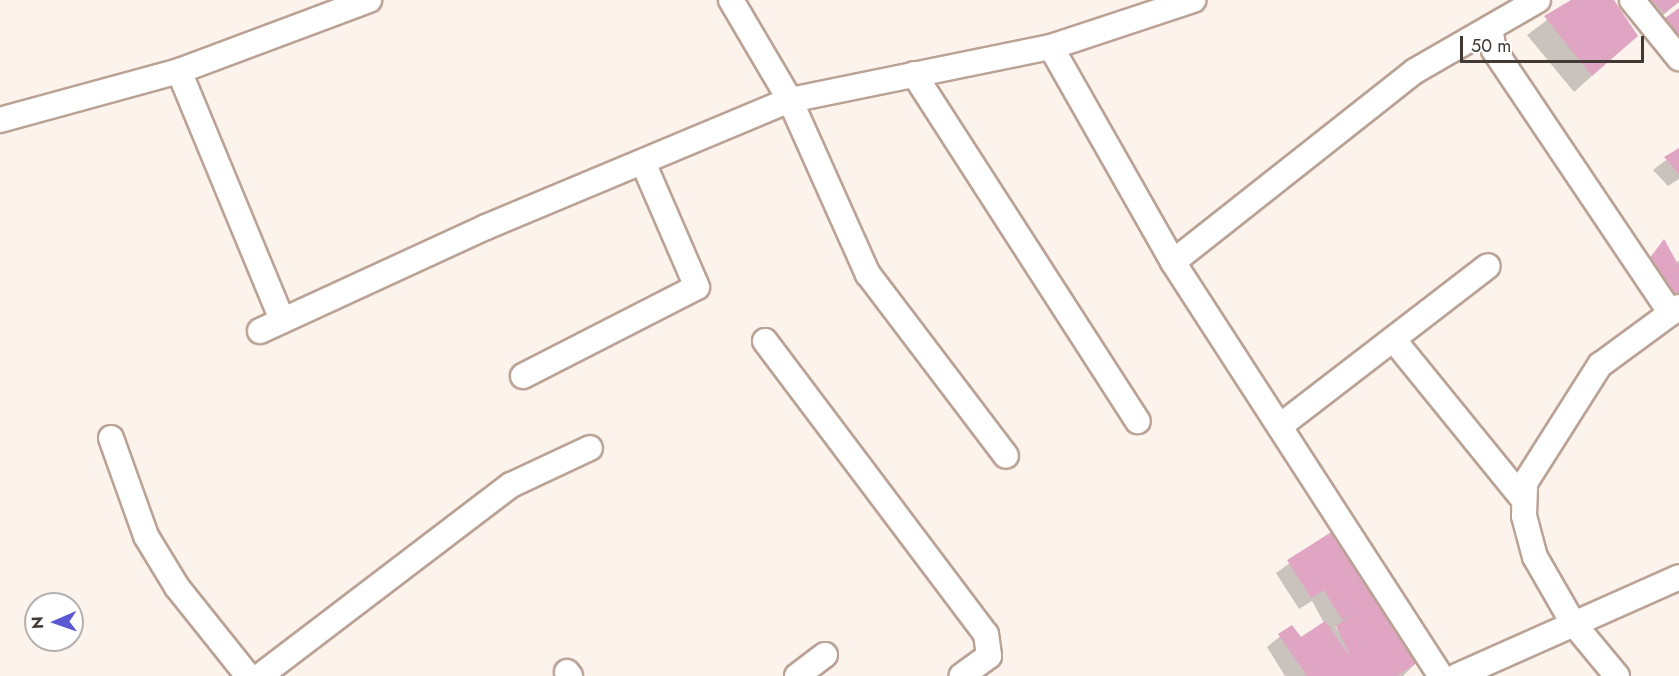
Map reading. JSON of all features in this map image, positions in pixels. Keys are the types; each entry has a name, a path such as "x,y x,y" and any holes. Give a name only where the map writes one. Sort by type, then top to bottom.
{"street":[{"path":"0,120 179,71 369,0"},
{"path":"731,0 790,100 868,274 1006,456"},
{"path":"260,331 643,162 790,100 1051,47 1193,0"},
{"path":"1173,262 1415,71 1538,0"},
{"path":"1632,0 1679,58"},
{"path":"1490,28 1494,50 1675,310 1600,365 1525,483 1524,500 1535,557 1572,623 1617,676"},
{"path":"1051,47 1173,262 1441,676"},
{"path":"179,71 282,320"},
{"path":"914,75 1138,422"},
{"path":"523,376 698,287 643,162"},
{"path":"1280,426 1488,266"},
{"path":"1393,339 1524,500"},
{"path":"765,341 986,634 988,656 961,676"},
{"path":"111,438 146,537 177,587 248,676"},
{"path":"260,676 511,485 590,448"},
{"path":"1457,676 1679,577"},
{"path":"797,676 825,655"}],"building":[{"path":"1571,0 1614,0 1638,36 1592,76 1544,16"},
{"path":"1644,0 1679,0 1679,2 1664,13 1654,2 1648,7"},
{"path":"1679,8 1679,53 1657,24"},
{"path":"1679,148 1679,174 1664,157"},
{"path":"1664,239 1679,266 1679,292 1670,295 1646,263"},
{"path":"1333,531 1422,660 1396,676 1307,676 1278,634 1292,625 1301,637 1325,621 1351,658 1336,626 1357,611 1342,620 1324,590 1311,598 1287,560"}]}
